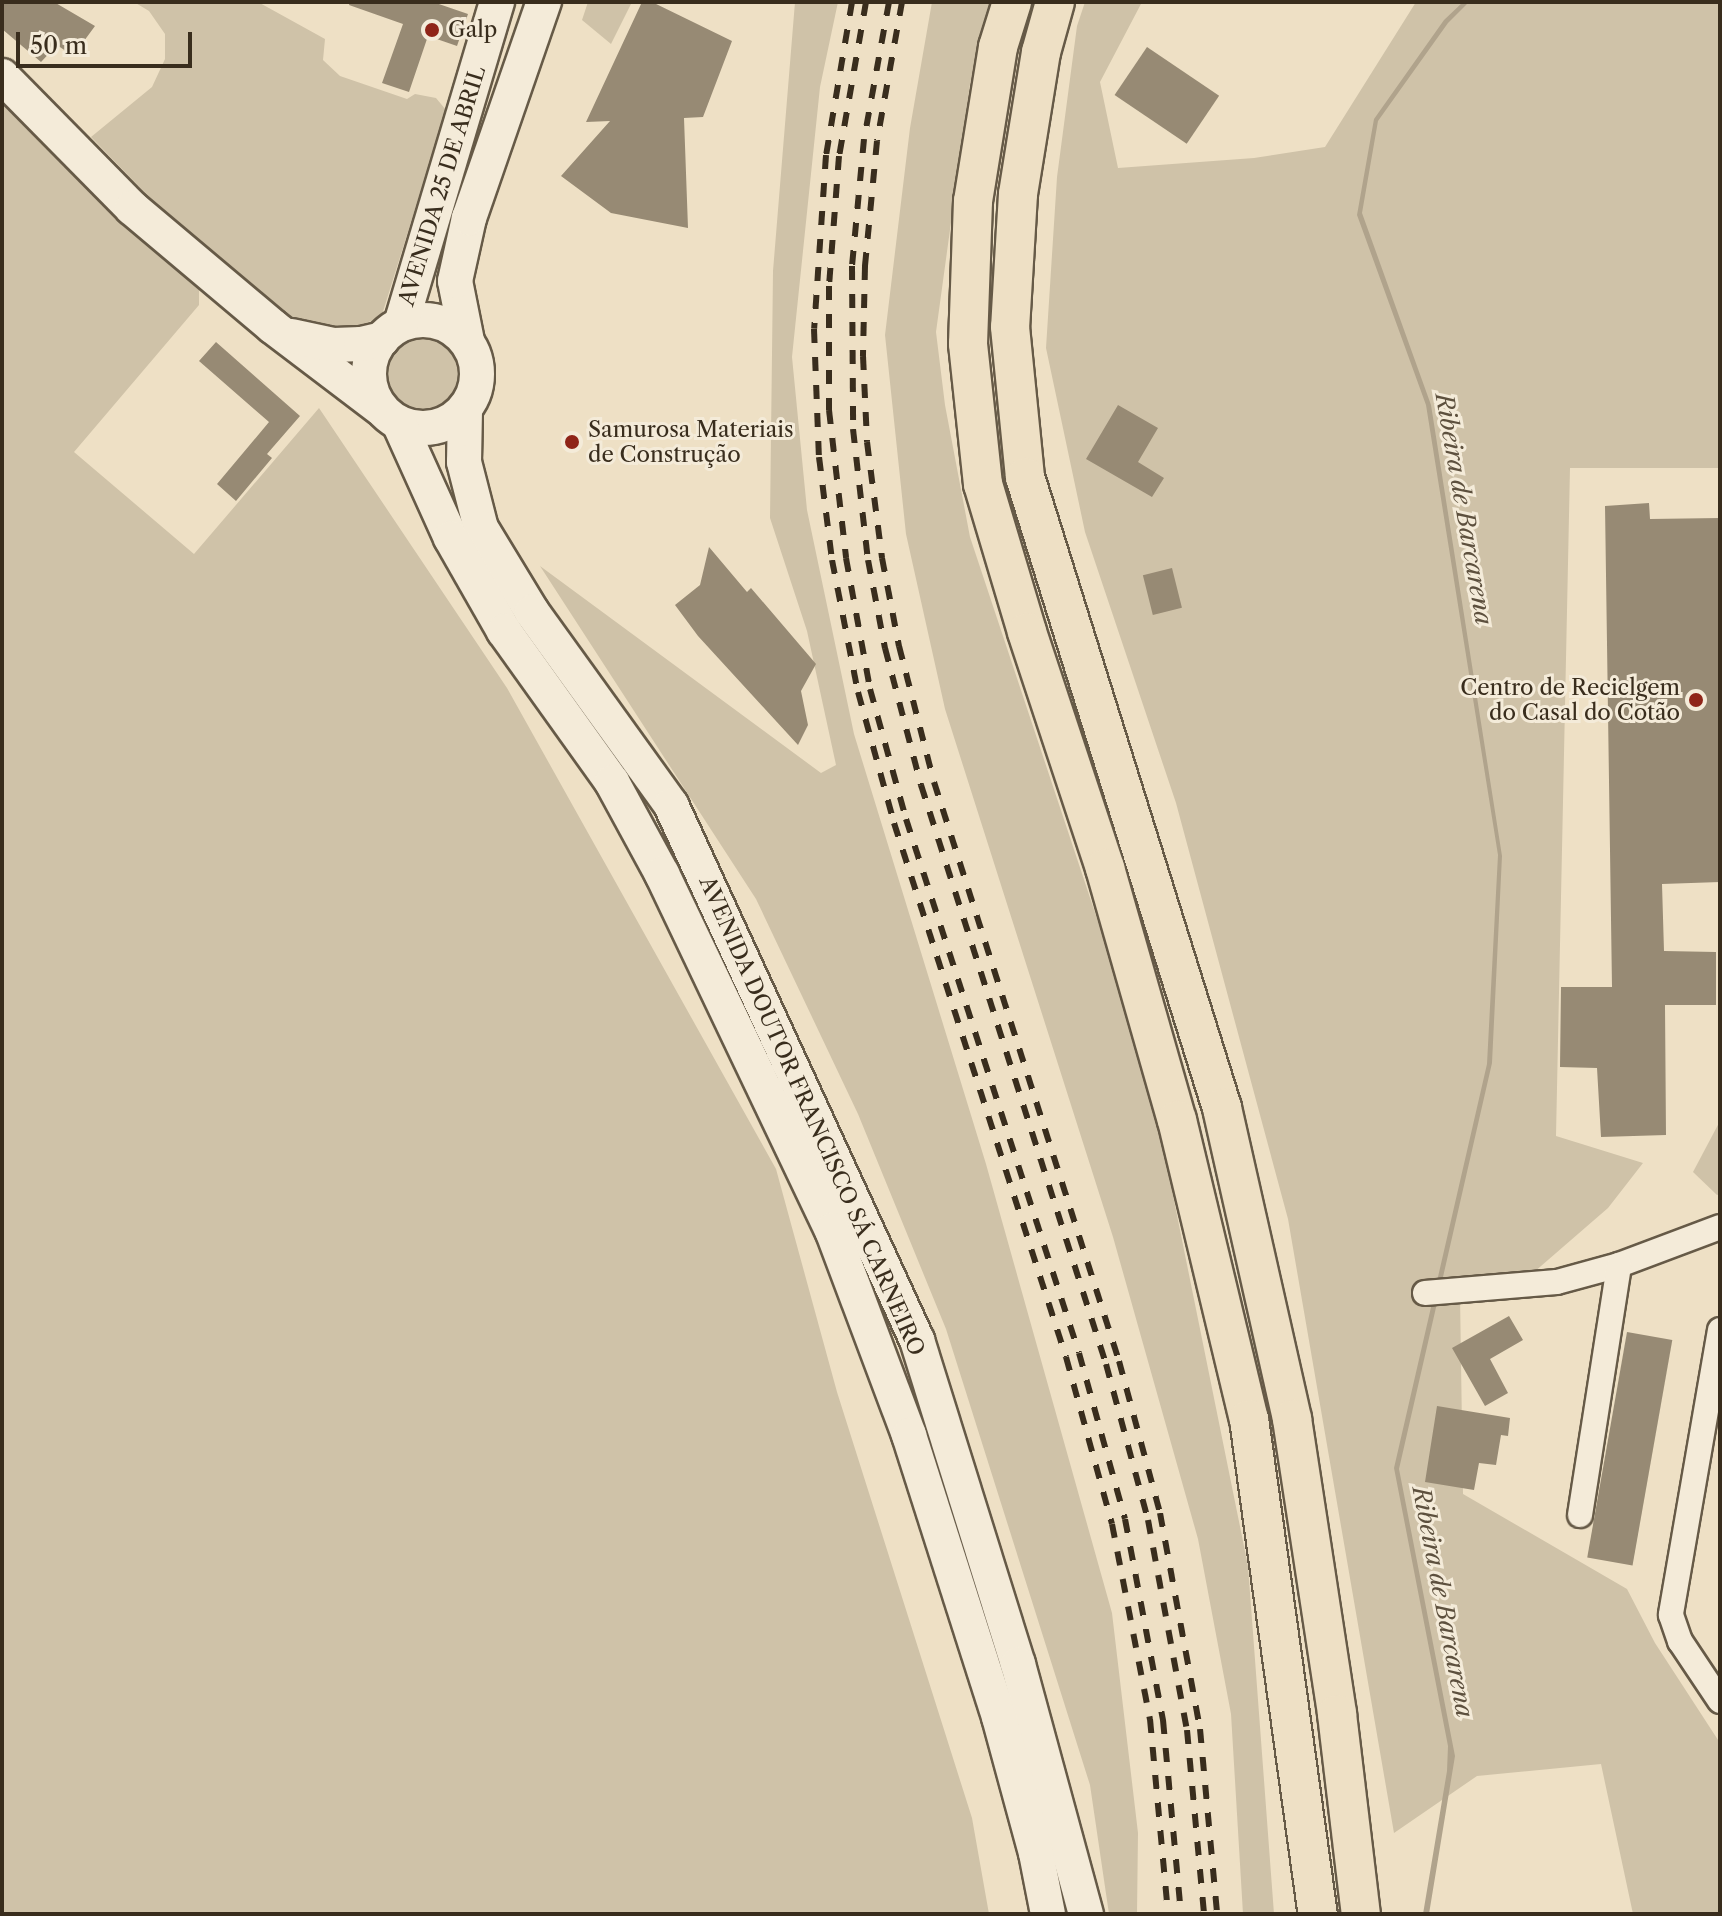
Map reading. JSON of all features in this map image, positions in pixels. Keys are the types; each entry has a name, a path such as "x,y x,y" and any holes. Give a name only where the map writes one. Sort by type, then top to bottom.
{"highway":[{"path":"1012,2 998,47 973,201 968,344 983,484 1027,632 1105,868 1165,1075 1249,1419 1318,1914"},
{"path":"1055,2 1041,52 1018,194 1010,327 1025,477 1067,619 1148,862 1222,1108 1292,1419 1337,1714 1361,1914"}],"main road":[{"name":"AVENIDA 25 DE ABRIL","path":"391,332 497,2"},
{"name":"AVENIDA 25 DE ABRIL","path":"467,341 455,281 469,218 544,2"},
{"path":"2,76 132,208 272,326 389,416 416,429 434,428 452,422 465,410 475,394 479,376 476,357 467,341 453,328 437,321 418,320 361,344 334,345 301,340 272,326"},
{"path":"389,416 371,391 368,373 372,354 391,332"},
{"name":"AVENIDA DOUTOR FRANCISCO SÁ CARNEIRO","path":"465,410 464,462 481,528 532,612 671,805 917,1340 1018,1664 1083,1893 1086,1914"},
{"name":"AVENIDA DOUTOR FRANCISCO SÁ CARNEIRO","path":"389,416 451,538 504,631 612,782 662,874 832,1230 909,1435 999,1717 1036,1853 1048,1914"}],"street":[{"path":"1425,1293 1557,1282 1619,1265 1720,1227"},
{"path":"1580,1515 1619,1265"},
{"path":"1720,1330 1671,1615 1680,1641 1720,1701"}],"shaded area":[{"path":"134,2 258,2 325,39 323,60 340,76 407,99 415,94 436,98 446,110 381,318 343,330 304,325 265,305 189,238 91,137 152,87 165,59 165,34 149,11"},
{"path":"588,2 632,2 611,44 582,20"},
{"path":"795,2 838,2 820,87 792,357 807,510 854,734 986,1164 1112,1613 1138,1833 1137,1914 1109,1914 1090,1785 946,1329 858,1114 756,899 540,566 821,773 836,765 807,631 770,518 773,271"},
{"path":"932,2 990,2 970,84 936,332 945,405 970,537 1148,1072 1248,1566 1274,1914 1243,1914 1231,1714 1198,1539 1113,1237 945,709 906,534 885,335 910,128"},
{"path":"1085,2 1142,2 1100,82 1118,168 1254,158 1325,147 1416,2 1720,2 1720,468 1570,468 1556,1136 1643,1163 1608,1208 1511,1292 1460,1295 1463,1494 1627,1589 1655,1643 1720,1743 1720,1914 1633,1914 1601,1764 1477,1776 1394,1833 1288,1219 1176,803 1085,532 1046,348 1057,177 1077,26"},
{"path":"1463,2 1469,2 1448,23 1378,121 1362,213 1431,405 1502,856 1492,1063 1399,1469 1455,1756 1429,1914 1423,1914 1447,1771 1448,1746 1394,1468 1487,1064 1498,855 1426,405 1357,215 1374,119 1444,20"},
{"path":"2,97 199,285 199,305 74,452 194,554 319,408 507,688 776,1169 837,1392 972,1818 989,1914 2,1914"},
{"path":"423,338 438,341 451,350 460,363 463,378 460,393 451,406 438,415 423,418 408,415 395,406 386,393 383,378 386,363 395,350 408,341"},
{"path":"1720,1121 1720,1194 1717,1195 1693,1172"}],"building":[{"path":"2,2 54,2 95,26 73,56 57,45 41,62 2,29"},
{"name":"Galp","path":"350,2 433,2 468,14 457,46 428,36 409,92 382,83 403,24 349,5"},
{"path":"642,2 652,2 732,41 703,117 684,118 688,228 611,213 561,176 610,121 586,122"},
{"path":"1147,47 1219,96 1187,144 1115,95"},
{"path":"216,342 300,416 267,454 272,458 236,501 217,484 269,422 199,361"},
{"path":"1118,405 1158,428 1138,462 1164,478 1152,497 1086,459"},
{"path":"1649,503 1650,519 1720,518 1720,882 1662,884 1664,951 1716,952 1716,1005 1665,1005 1666,1135 1601,1137 1597,1068 1560,1067 1561,987 1612,987 1605,506"},
{"path":"709,547 747,592 751,588 816,664 801,691 808,725 798,745 698,636 675,605 700,585"},
{"path":"1172,568 1182,608 1153,615 1143,575"},
{"path":"1509,1316 1523,1340 1490,1359 1508,1393 1485,1406 1452,1348"},
{"path":"1627,1332 1672,1340 1633,1566 1587,1558"},
{"path":"1437,1406 1510,1418 1508,1436 1501,1435 1496,1465 1479,1463 1474,1490 1425,1482"}],"railway":[{"path":"852,2 826,155 814,329 819,457 832,560 858,692 894,823 1066,1357 1112,1524 1150,1719 1168,1914"},
{"path":"866,2 839,156 829,286 829,410 846,558 870,689 906,819 1079,1353 1125,1519 1163,1720 1181,1914"},
{"path":"889,2 864,139 852,266 853,429 868,560 885,648 921,785 1106,1364 1148,1520 1187,1730 1204,1914"},
{"path":"902,2 877,141 865,266 863,356 867,442 882,558 899,646 934,782 1119,1361 1160,1513 1200,1729 1217,1914"}],"place":[{"name":"Galp","path":"432,30"},
{"name":"Samurosa Materiais de Construção","path":"572,442"},
{"name":"Centro de Reciclgem do Casal do Cotão","path":"1696,700"}],"water label":[{"name":"Ribeira de Barcarena","path":"1464,509"},
{"name":"Ribeira de Barcarena","path":"1443,1602"}]}
